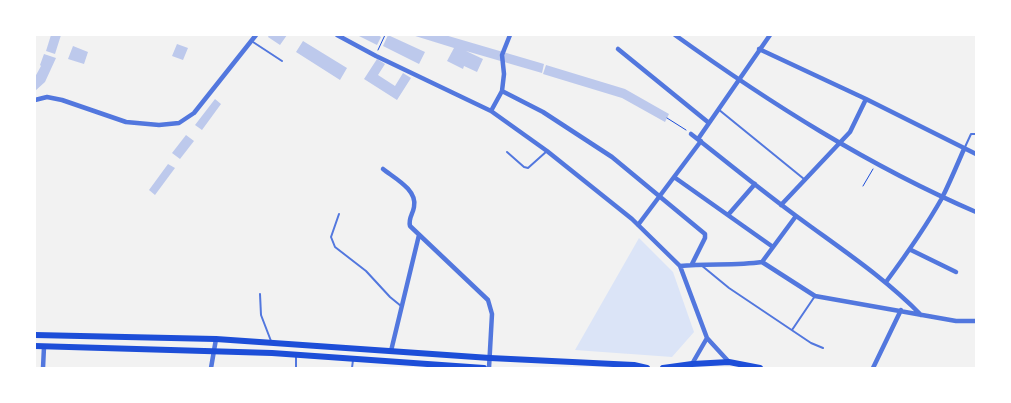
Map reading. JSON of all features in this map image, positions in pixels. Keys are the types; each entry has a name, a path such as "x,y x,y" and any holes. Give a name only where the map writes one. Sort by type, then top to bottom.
{"main road":[{"path":"35,336 216,339 490,358 634,365 647,368"},
{"path":"35,346 272,353 445,367 484,368"},
{"path":"663,368 728,362 760,368"}],"street":[{"path":"35,100 48,97 62,100 126,122 160,125 179,122 194,113 256,35"},
{"path":"338,35 376,56 491,111 547,151 638,225 680,266 706,338 728,362"},
{"path":"491,111 502,91 504,74 502,55 510,35"},
{"path":"675,35 739,80 876,164 976,212"},
{"path":"638,225 674,177 718,109 770,35"},
{"path":"618,49 709,123"},
{"path":"759,49 866,99 976,154"},
{"path":"502,91 543,112 612,157 705,234 705,238 692,264"},
{"path":"781,205 850,132 866,99"},
{"path":"691,134 781,205 886,282 921,315"},
{"path":"886,282 910,250 942,197 964,149"},
{"path":"383,169 412,194 414,207 409,221 410,226 488,300 492,314 489,368"},
{"path":"674,177 773,247"},
{"path":"728,215 755,184"},
{"path":"762,262 796,216"},
{"path":"391,351 419,235"},
{"path":"910,250 956,272"},
{"path":"680,266 762,262 815,296 956,321 976,321"},
{"path":"873,368 901,310"},
{"path":"692,364 706,338"},
{"path":"211,368 216,339"},
{"path":"43,368 44,347"},
{"path":"445,367 446,355"}],"lane":[{"path":"251,41 282,61"},
{"path":"718,109 805,180"},
{"path":"964,149 971,134 976,134"},
{"path":"507,152 524,167 528,168 547,151"},
{"path":"339,214 331,237 335,247 366,271 390,297 402,306"},
{"path":"700,264 729,288 811,343 823,348"},
{"path":"260,294 261,315 271,342 272,353"},
{"path":"792,330 815,296"},
{"path":"296,355 296,368"},
{"path":"352,368 353,359"}],"path":[{"path":"376,56 385,35"},
{"path":"667,118 691,134"},
{"path":"863,186 876,164"}],"shaded area":[{"path":"639,238 673,272 694,332 672,357 575,350"}],"building":[{"path":"51,35 61,35 55,54 46,51"},
{"path":"269,35 287,35 280,45 268,37"},
{"path":"357,35 378,35 381,37 377,45"},
{"path":"388,35 425,52 419,64 383,46"},
{"path":"412,35 445,35 544,64 542,73 466,51 483,59 477,72 464,66 463,69 447,61 454,48"},
{"path":"303,41 347,68 340,80 296,52"},
{"path":"177,44 188,48 183,60 172,56"},
{"path":"73,46 88,52 84,64 68,59"},
{"path":"44,54 56,58 45,82 35,91 35,77 41,66"},
{"path":"377,59 385,64 378,75 395,86 403,73 411,78 397,100 364,79"},
{"path":"546,65 625,89 669,114 665,122 622,98 543,74"},
{"path":"215,99 221,104 202,130 195,125"},
{"path":"186,135 194,141 180,159 172,153"},
{"path":"168,164 175,168 155,195 149,190"}]}
